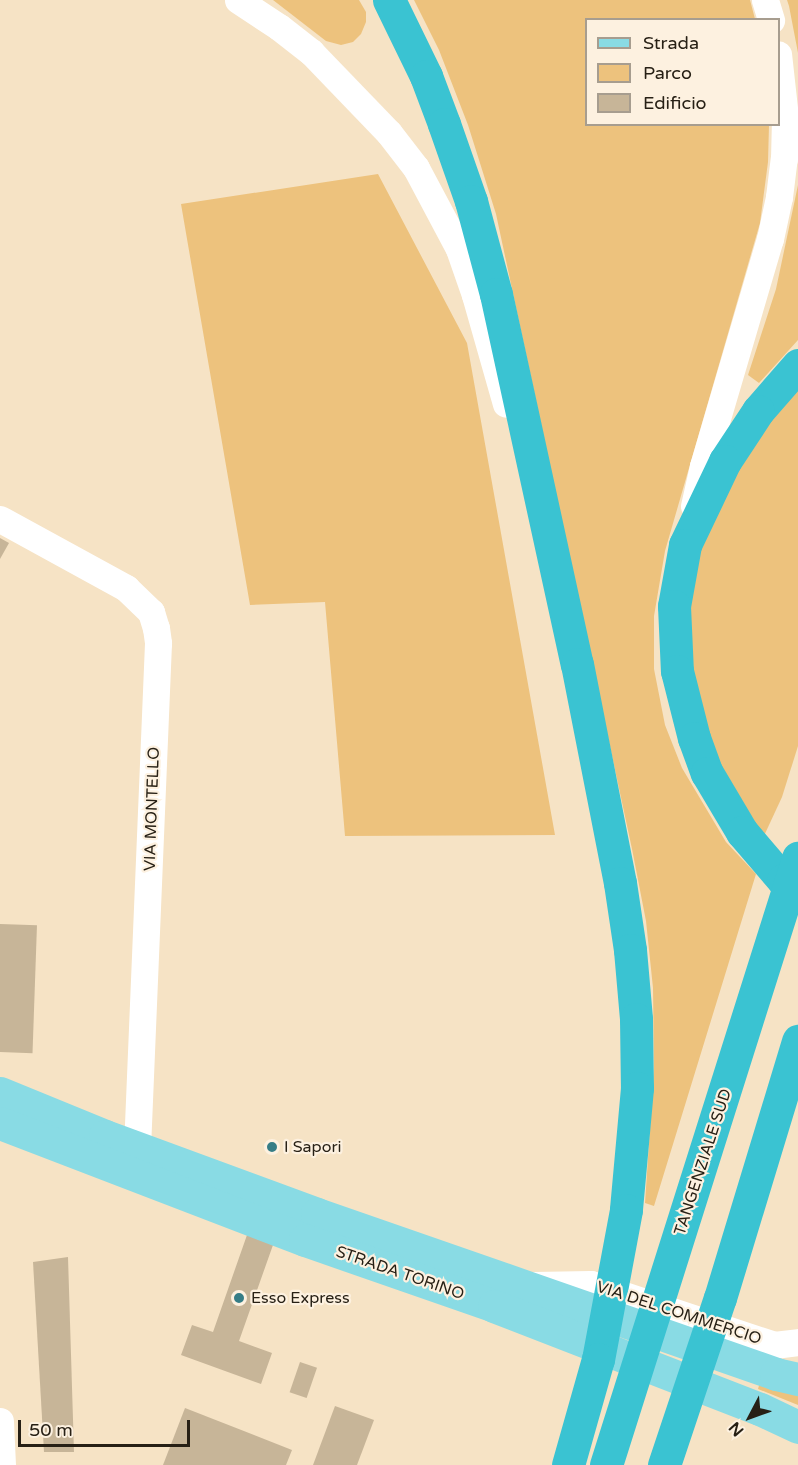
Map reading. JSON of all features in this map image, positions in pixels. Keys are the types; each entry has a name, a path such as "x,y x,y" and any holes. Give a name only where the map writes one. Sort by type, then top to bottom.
{"highway":[{"path":"389,0 426,76 471,201 496,294 599,775 630,950 636,1019 637,1088 634,1139 618,1260 582,1420 568,1465"},
{"path":"798,365 740,435 724,461 685,544 675,606 677,671 693,738 707,773 742,832 783,880 798,893"},
{"name":"TANGENZIALE SUD","path":"606,1465 798,858"},
{"path":"666,1459 720,1298 795,1055"}],"main road":[{"name":"STRADA TORINO","path":"0,1093 137,1148 317,1214 776,1374 798,1379"},
{"name":"STRADA TORINO","path":"0,1123 305,1240 505,1311 760,1409 798,1427"}],"street":[{"path":"238,0 311,52 389,133 416,168 459,249 549,539"},
{"path":"765,0 770,18"},
{"path":"685,544 703,466 770,239 779,197 784,159 785,117 780,72"},
{"name":"VIA MONTELLO","path":"0,499 33,535"},
{"name":"VIA MONTELLO","path":"0,519 113,580 142,601 151,612 158,643 137,1148"},
{"name":"VIA DEL COMMERCIO","path":"524,1285 591,1284 774,1345 798,1342"},
{"path":"0,1421 2,1465"}],"green space":[{"path":"273,0 359,0 366,12 366,22 361,34 353,42 341,45 326,41"},
{"path":"414,0 750,0 755,18 585,18 585,126 769,126 768,162 760,223 665,551 654,616 654,669 665,725 682,768 726,842 756,874 654,1206 645,1203 654,1068 653,988 646,921 496,214 468,125 439,50"},
{"path":"787,0 798,0 798,53 789,6"},
{"path":"378,174 467,343 555,835 345,836 325,602 250,605 181,204"},
{"path":"798,185 798,340 759,383 748,375 776,289"},
{"path":"798,387 798,746 782,797 763,838 738,803 696,709 684,615 696,562 713,514 739,466 772,416"},
{"path":"760,1382 798,1395 798,1405 758,1389"}],"building":[{"path":"0,538 9,543 0,559"},
{"path":"0,924 37,925 33,1053 0,1052"},
{"path":"247,1235 273,1245 239,1341 272,1353 261,1384 181,1355 192,1325 213,1332"},
{"path":"68,1257 74,1452 44,1452 33,1262"},
{"path":"300,1362 317,1368 307,1398 290,1392"},
{"path":"335,1406 374,1420 357,1465 313,1465"},
{"path":"185,1408 292,1450 286,1465 163,1465"}],"place":[{"name":"I Sapori","path":"272,1147"},
{"name":"Esso Express","path":"239,1298"}]}
